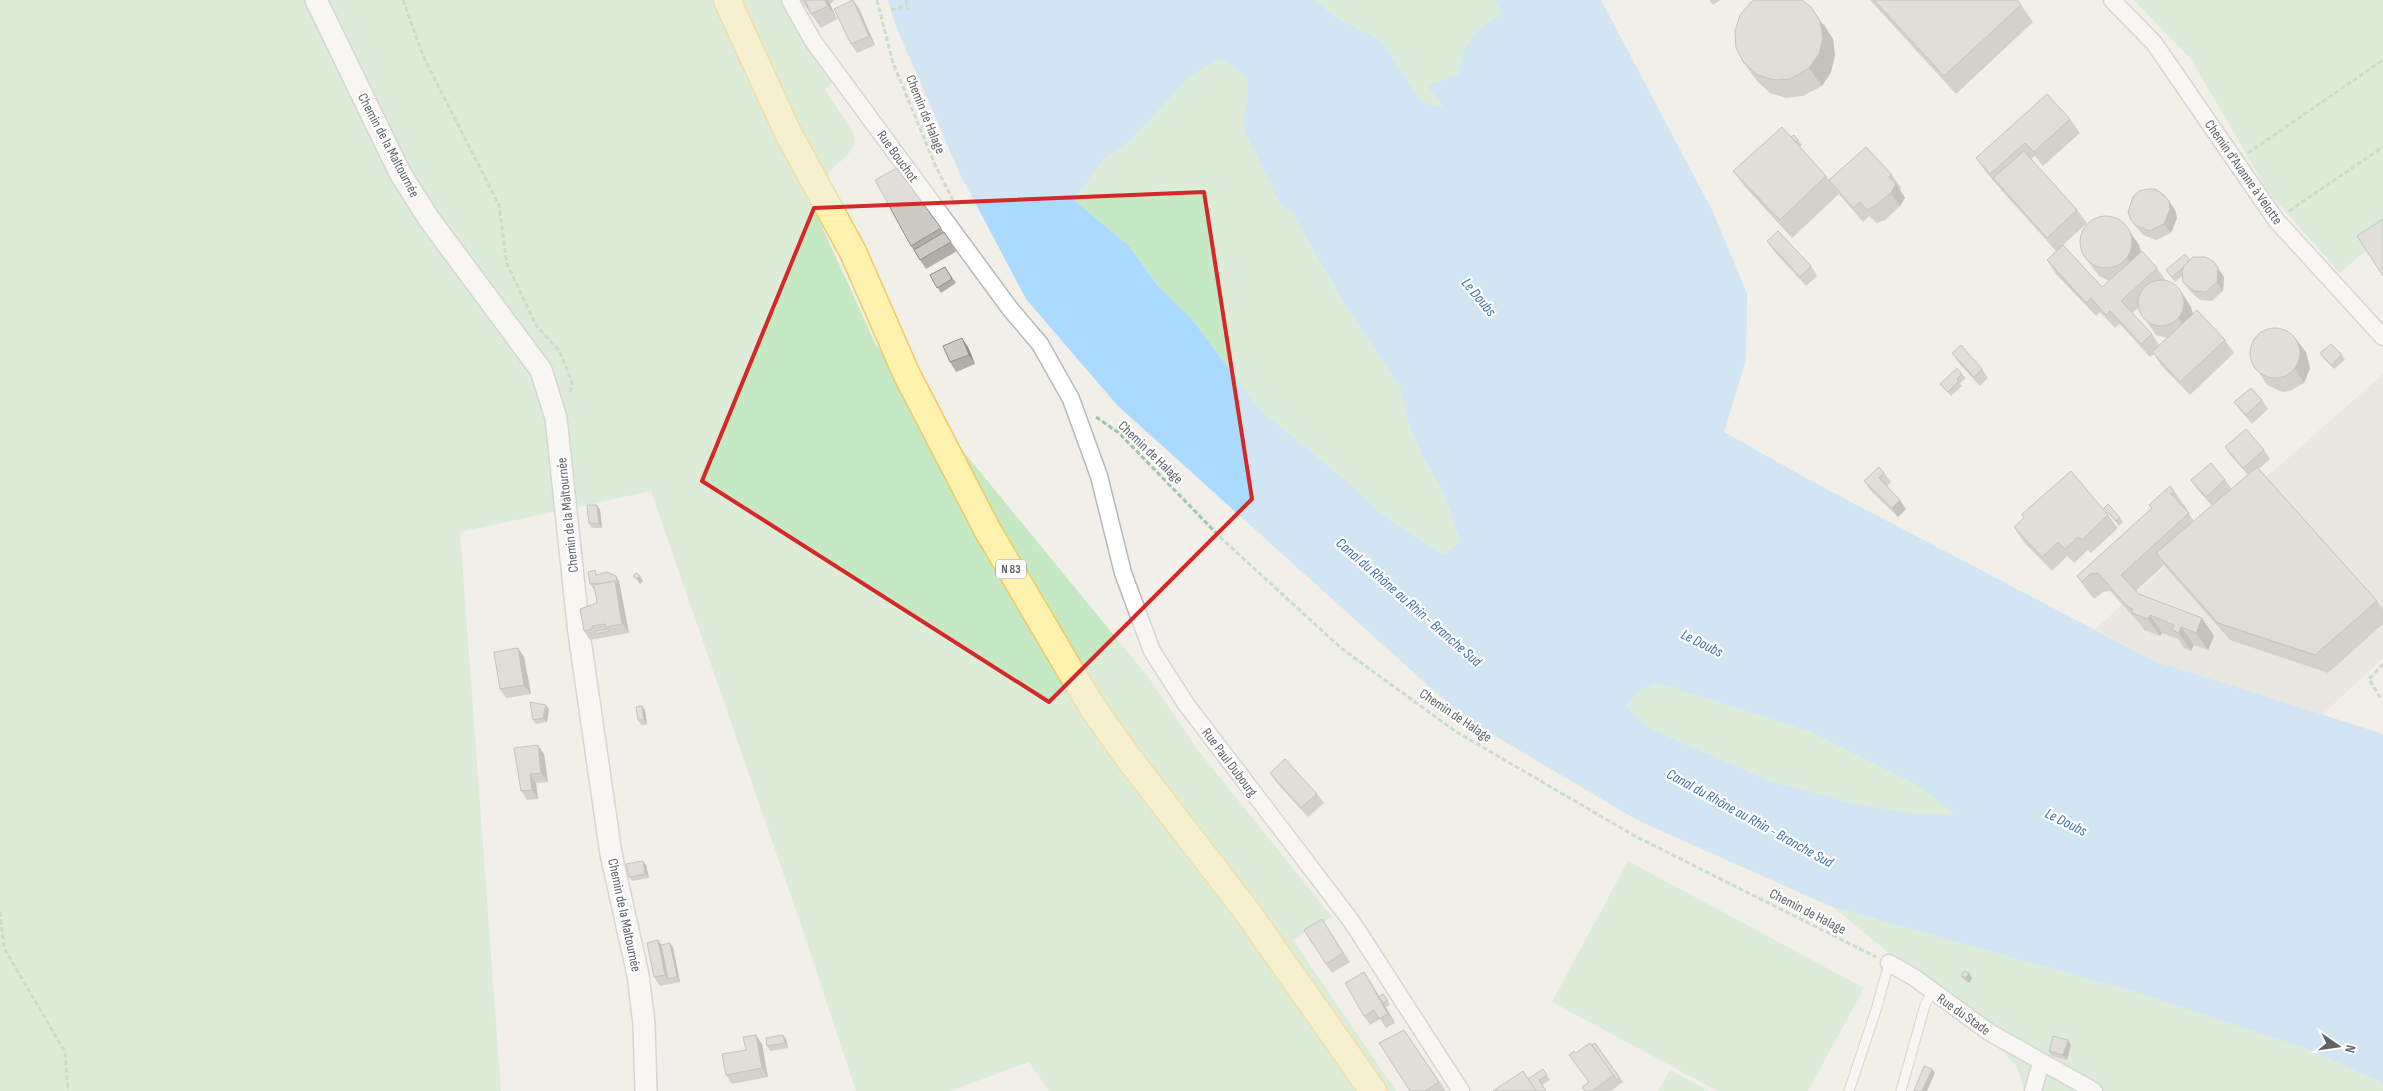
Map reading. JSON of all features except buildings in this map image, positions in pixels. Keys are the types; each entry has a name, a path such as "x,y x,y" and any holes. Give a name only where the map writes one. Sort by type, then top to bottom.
{"main road":[{"name":"N 83","path":"727,0 788,133 856,260 907,375 988,530 1071,672 1093,708 1127,756 1248,913 1373,1091"}],"street":[{"name":"Chemin de la Maltournée","path":"316,0 400,173 429,219 542,370 556,418 583,661 612,854 638,976 644,1024 646,1091"},
{"name":"Rue Bouchot","path":"790,0 813,41 1011,310 1040,344 1071,399"},
{"name":"Chemin d'Avanne à Velotte","path":"2112,0 2154,43 2276,220 2383,337"},
{"name":"Rue Paul Dubourg","path":"1071,399 1099,476 1123,574 1152,651 1186,704 1352,922 1461,1091"},
{"name":"Rue du Stade","path":"1889,963 1915,978 1989,1032 2041,1063 2094,1091"},
{"path":"2032,1091 2041,1063"}],"lane":[{"path":"1849,1091 1876,1010 1889,963"},
{"path":"1901,1091 1925,1005 1932,992"}],"path":[{"path":"403,0 424,58 499,205 508,264 536,325 560,352 572,382 567,406 556,418"},
{"name":"Chemin de Halage","path":"877,0 893,63 936,167 953,201"},
{"path":"891,10 908,8 906,0"},
{"path":"2235,161 2383,60"},
{"path":"2276,220 2383,147"},
{"name":"Chemin de Halage","path":"1071,399 1119,433 1221,538 1341,648 1456,731 1633,835 1824,933 1889,963"},
{"path":"2383,664 2369,679 2379,696 2383,698"},
{"path":"0,912 4,948 65,1052 68,1091"}],"highlighted area":[{"path":"1204,192 1252,499 1049,702 702,481 814,208"}],"shaded area":[{"path":"2383,374 2383,658 2322,715 2154,661 2095,629"}],"green space":[{"path":"0,0 781,0 805,44 833,82 825,90 853,131 855,144 850,152 807,194 876,345 1149,678 1197,749 1332,917 1293,940 1396,1091 1049,1091 1029,1062 950,1091 856,1091 798,916 651,491 460,532 501,1091 0,1091"},
{"path":"1315,0 1494,0 1503,13 1480,28 1464,48 1458,75 1428,85 1444,107 1423,103 1382,41 1338,19"},
{"path":"2134,0 2383,0 2383,239 2369,248 2340,273 2269,193 2191,59"},
{"path":"1220,58 1247,77 1248,98 1244,112 1281,205 1291,211 1337,293 1399,386 1409,424 1423,457 1443,492 1460,542 1444,555 1380,513 1356,489 1259,409 1191,318 1157,285 1129,246 1074,200 1103,160 1133,138 1189,77"},
{"path":"1658,683 1808,731 1918,786 1957,815 1915,814 1848,802 1770,781 1647,727 1626,707 1641,690"},
{"path":"1628,861 1864,988 1808,1091 1718,1091 1552,1002"},
{"path":"1834,908 2135,992 2307,1049 2383,1083 2383,1091 2025,1091 2016,1065 1930,980 1905,966"},
{"path":"1670,1070 1709,1091 1658,1091"}],"water":[{"path":"888,0 1315,0 1338,19 1382,41 1423,103 1443,107 1427,85 1458,75 1464,48 1480,28 1502,13 1494,0 1601,0 1713,212 1747,294 1746,360 1724,432 1815,483 2154,661 2383,734 2383,1083 2307,1049 2135,992 1832,907 1637,820 1463,717 1117,405 1026,299 960,174 895,24","holes":["1220,58 1247,77 1248,98 1244,112 1244,129 1281,206 1291,211 1341,299 1399,386 1409,424 1423,457 1443,492 1460,541 1444,555 1380,513 1356,489 1259,409 1191,318 1157,285 1129,246 1074,200 1103,160 1133,138 1189,77","1658,683 1808,731 1918,786 1956,815 1915,814 1848,802 1770,781 1647,727 1626,706 1641,690"]}],"water label":[{"name":"Le Doubs","path":"1479,297"},
{"name":"Canal du Rhône au Rhin - Branche Sud","path":"1409,602"},
{"name":"Le Doubs","path":"1702,643"},
{"name":"Canal du Rhône au Rhin - Branche Sud","path":"1750,818"},
{"name":"Le Doubs","path":"2066,822"}]}
